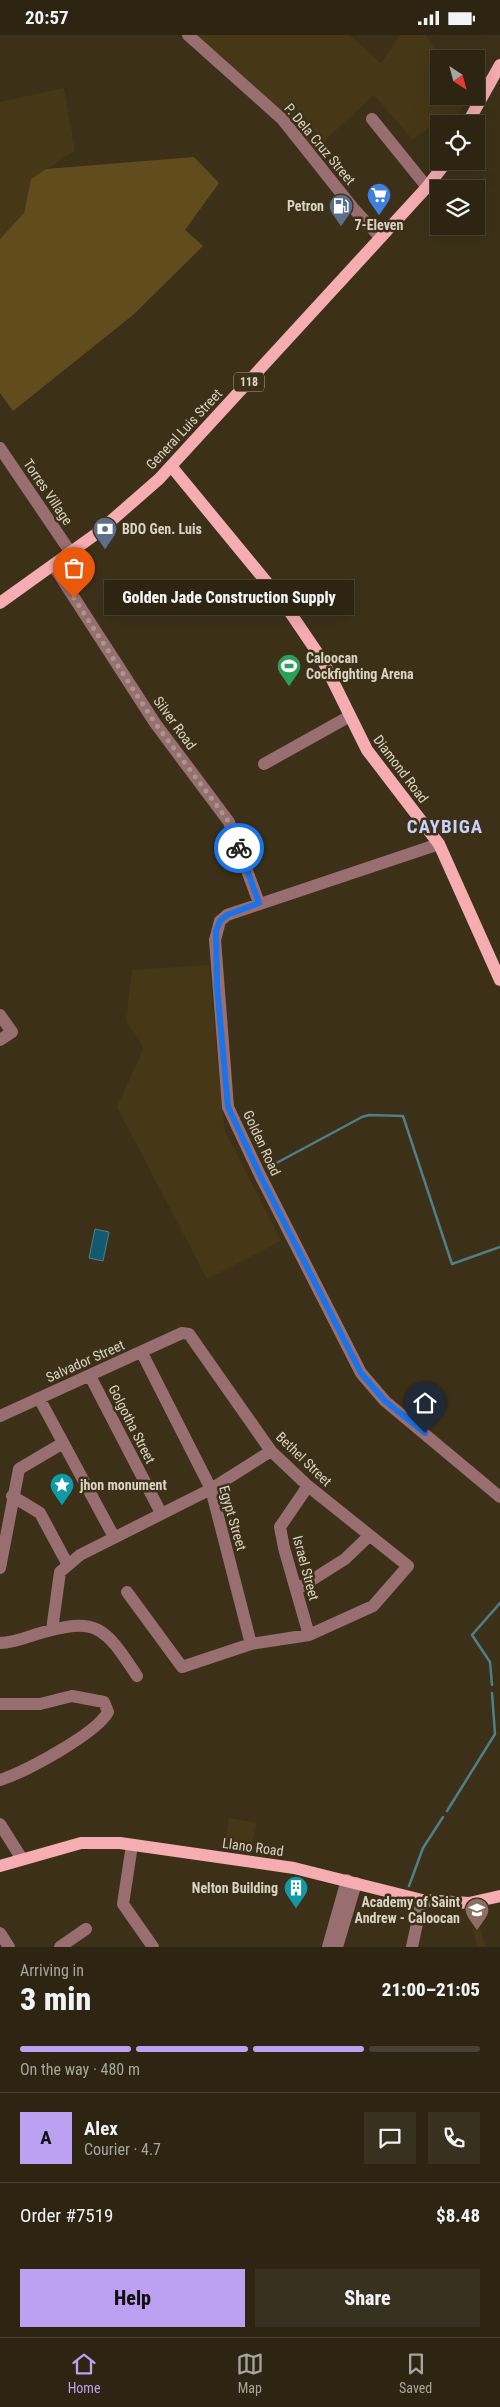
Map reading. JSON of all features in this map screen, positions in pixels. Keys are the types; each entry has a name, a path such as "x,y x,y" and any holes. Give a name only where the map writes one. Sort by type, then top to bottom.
{"main road":[{"path":"472,115 500,65"},
{"name":"General Luis Street","path":"0,603 71,553 135,502 171,466 427,187 440,170"},
{"name":"Diamond Road","path":"171,466 298,621 323,661 367,750 439,844 500,980"},
{"name":"Llano Road","path":"0,1866 81,1843 100,1842 294,1868 422,1900 470,1903 500,1896"}],"street":[{"name":"P. Dela Cruz Street","path":"188,35 282,119 380,237"},
{"path":"372,119 427,187"},
{"name":"Torres Village","path":"0,448 71,553"},
{"name":"Silver Road","path":"53,565 155,723 229,822 259,903"},
{"path":"264,764 350,717"},
{"name":"Golden Road","path":"439,844 259,903 227,915 220,921 216,931 217,986 228,1107 260,1175 361,1373 385,1401 500,1497"},
{"path":"0,1015 12,1032 0,1041"},
{"name":"Salvador Street","path":"0,1416 142,1353 182,1333"},
{"name":"Bethel Street","path":"182,1333 189,1334 271,1451 368,1536 408,1566 373,1606 309,1635"},
{"name":"Egypt Street","path":"142,1353 211,1489 251,1644"},
{"name":"Golgotha Street","path":"90,1376 161,1513"},
{"path":"39,1398 114,1537"},
{"path":"0,1568 18,1469 63,1443"},
{"path":"52,1630 60,1572 80,1555 211,1489 271,1451"},
{"name":"Israel Street","path":"308,1485 280,1527 309,1635"},
{"path":"12,1496 40,1513 68,1565"},
{"path":"296,1590 345,1559 368,1536"},
{"path":"127,1592 182,1667 251,1644 309,1635"},
{"path":"0,1643 11,1643 77,1624 92,1626 115,1643 137,1676"},
{"path":"0,1704 40,1704 72,1696 104,1702 108,1712 101,1722 45,1759 0,1780"},
{"path":"0,1824 22,1859"},
{"path":"132,1845 123,1904 153,1947"},
{"path":"328,1947 351,1882"},
{"path":"337,1947 351,1882"},
{"path":"412,1947 422,1900"},
{"path":"60,1947 86,1929"},
{"path":"0,1933 9,1947"}],"shaded area":[{"path":"191,35 349,35 381,63 400,35 426,35 435,50 430,50 430,105 463,105 458,115 430,115 430,126 413,140 374,95 314,150"},
{"path":"64,88 75,151 31,179 24,213 0,239 0,102"},
{"path":"194,157 219,183 185,230 203,246 133,315 13,411 0,393 0,239 24,213 31,179 46,169"},
{"path":"209,965 224,1129 281,1241 207,1279 117,1107 143,1050 141,1042 126,1021 132,970"},
{"path":"229,1818 256,1823 250,1853 224,1849"},
{"name":"Academy of Saint Andrew - Caloocan","path":"475,1912 486,1947 477,1947 469,1914"}],"water":[{"path":"95,1229 109,1232 103,1261 89,1258"}],"waterway":[{"path":"269,1167 362,1117 369,1115 403,1116 452,1264 500,1247"},
{"path":"492,1685 490,1662 472,1635 500,1603"},
{"path":"447,1811 495,1734 492,1693"},
{"path":"409,1886 423,1848 443,1817"}],"way so far":[{"path":"74,598 155,723 229,822 239,848"}],"place":[{"name":"7-Eleven","path":"379,216"},
{"name":"Petron","path":"341,227"},
{"name":"BDO Gen. Luis","path":"105,550"},
{"name":"Golden Jade Construction Supply","path":"74,598"},
{"name":"Caloocan Cockfighting Arena","path":"289,687"},
{"name":"jhon monument","path":"62,1506"},
{"name":"Nelton Building","path":"296,1909"},
{"name":"Academy of Saint Andrew - Caloocan","path":"477,1931"}],"district":[{"name":"CAYBIGA","path":"445,826"}],"route":[{"path":"239,848 259,903 227,915 220,921 216,931 217,986 228,1107 260,1175 361,1373 385,1401 425,1433"}]}
